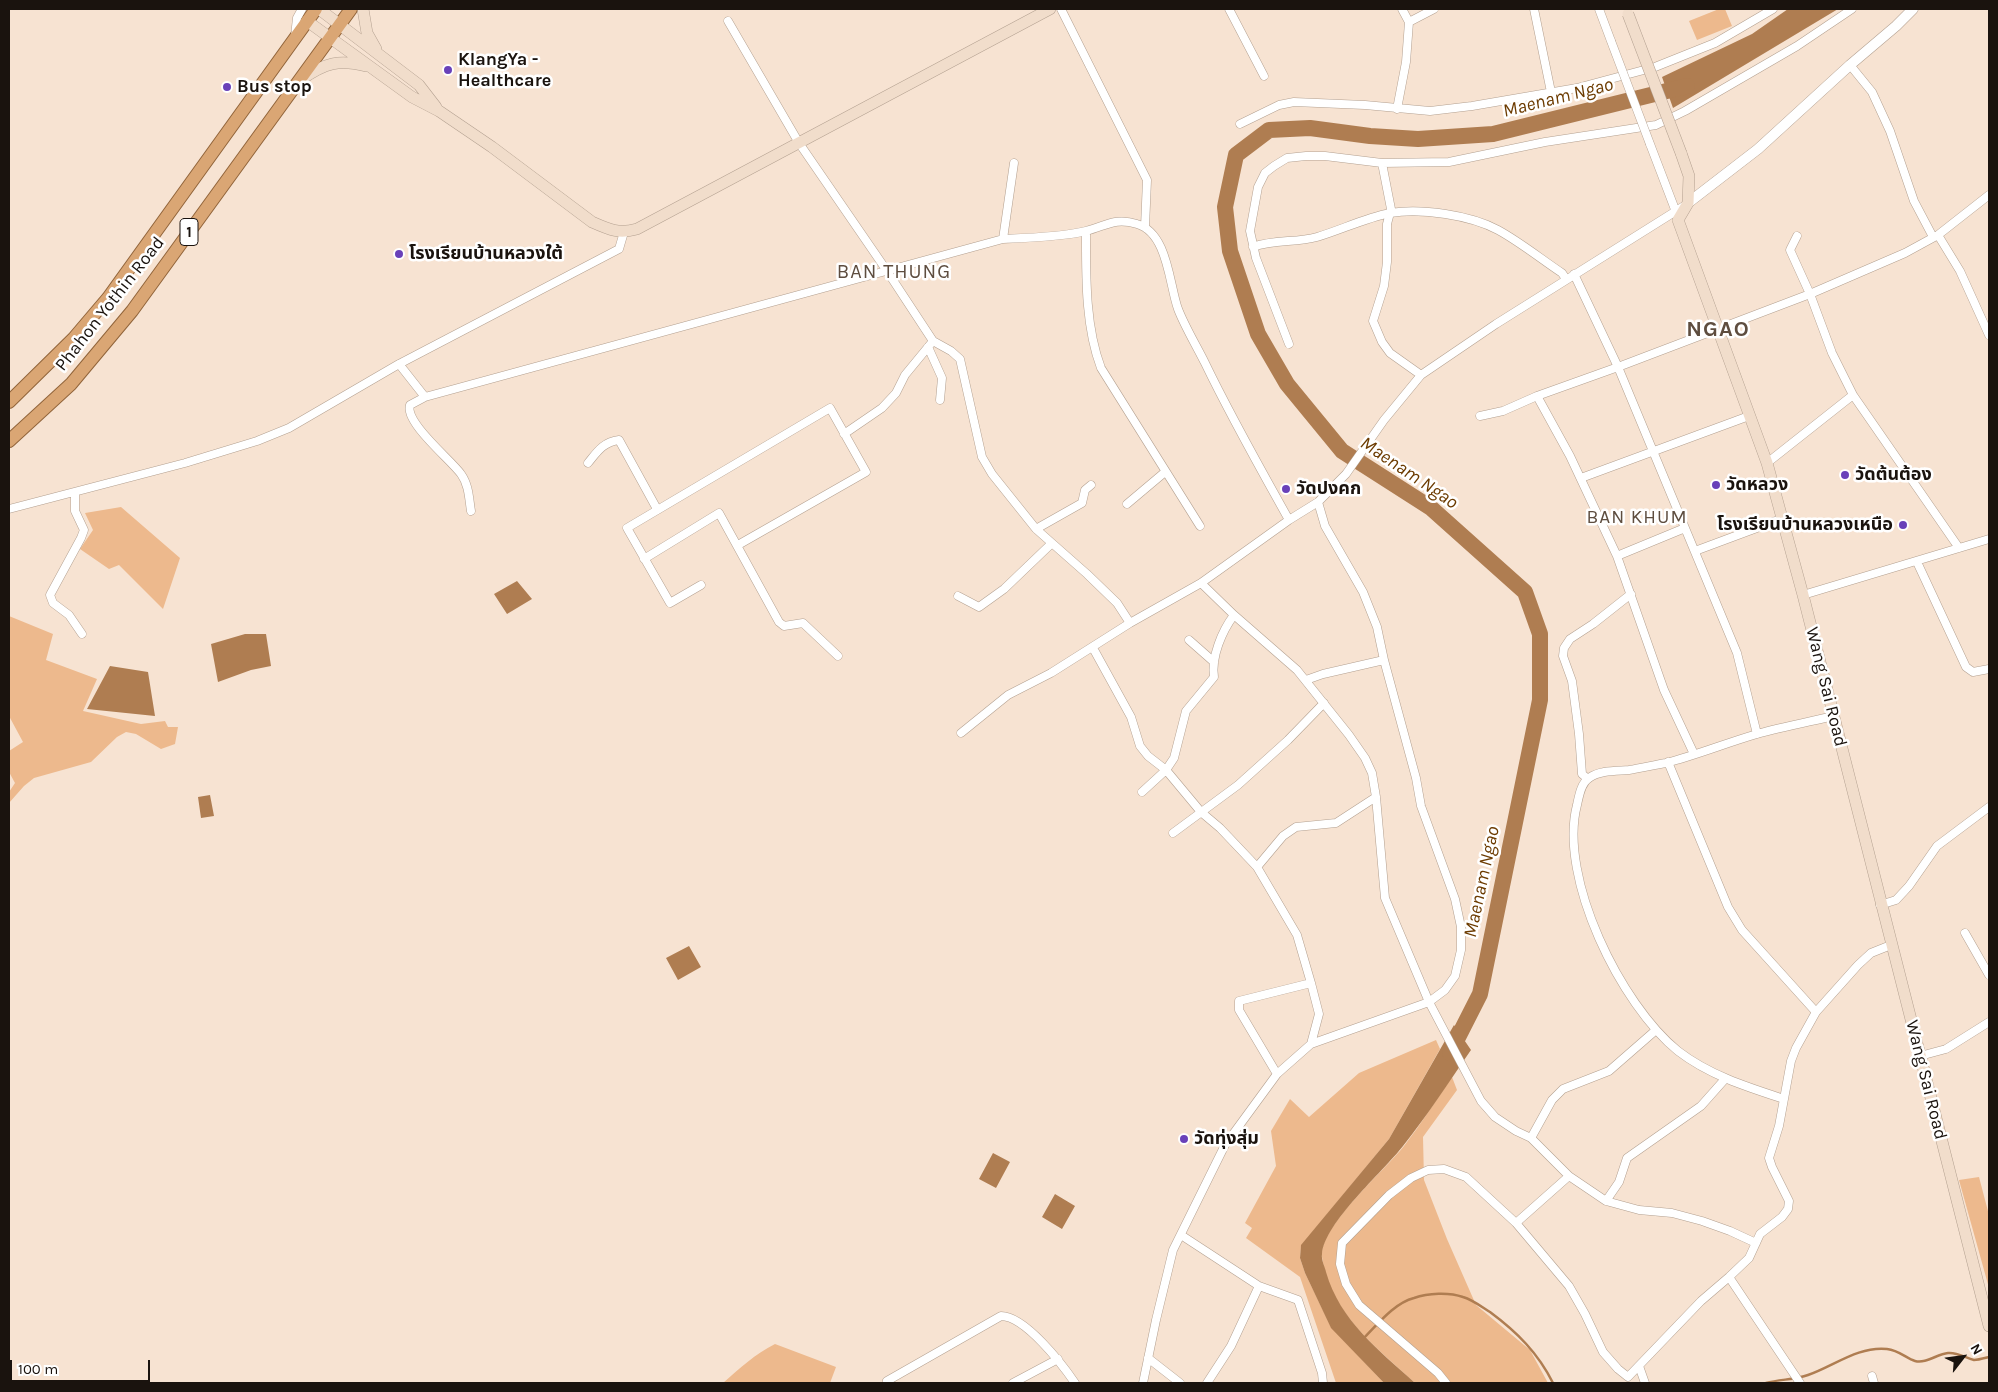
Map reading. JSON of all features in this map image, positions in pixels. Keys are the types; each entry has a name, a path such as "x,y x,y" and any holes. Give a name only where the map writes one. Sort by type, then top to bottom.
{"highway":[{"name":"Phahon Yothin Road","path":"9,402 74,338 108,298 295,38 318,9"},
{"name":"Phahon Yothin Road","path":"9,441 71,384 126,318 330,37 340,24 361,10"}],"main road":[{"path":"318,9 419,85 439,111"},
{"path":"308,21 412,97 439,111 592,222 610,230 624,232 638,229 1050,9"},
{"path":"361,10 367,33 378,54"},
{"path":"1628,11 1689,176 1688,204"},
{"path":"298,82 323,66 349,62 370,67"},
{"name":"Wang Sai Road","path":"1688,204 1678,220 1767,463 1803,595 1880,905 1989,1326"}],"street":[{"path":"295,38 297,18 302,9"},
{"path":"1061,9 1147,180 1145,228"},
{"path":"1229,9 1264,76"},
{"path":"1397,109 1406,62 1409,22 1402,9"},
{"path":"1409,22 1434,9"},
{"path":"1534,9 1551,92"},
{"path":"1599,9 1676,212"},
{"path":"1240,124 1279,105 1294,102 1365,105 1430,111 1472,106 1577,88 1655,67 1715,43 1773,9"},
{"path":"1290,344 1256,258 1250,231 1258,187 1265,174 1287,158 1325,156 1382,163 1450,162 1544,142 1656,125 1685,111 1797,46 1852,9"},
{"path":"961,733 1008,695 1051,673 1130,623 1200,583 1289,520 1318,502 1346,474 1367,447 1384,420 1421,375 1566,279 1688,204 1758,149 1913,9"},
{"path":"728,21 799,143 887,271 931,344 942,378 940,400"},
{"path":"1850,65 1872,92 1890,131 1914,201 1960,271 1989,335"},
{"path":"1003,239 1014,163"},
{"path":"1382,163 1391,209 1386,224 1387,262 1384,286 1373,321 1382,342 1390,353 1421,375"},
{"path":"1480,416 1503,411 1537,396 1810,294 1904,253 1936,236 1989,194"},
{"path":"1253,247 1274,242 1315,238 1390,214 1419,211 1443,214 1497,230 1562,273 1566,279"},
{"path":"471,511 466,482 461,474 424,434 411,416 410,405 425,397 1003,239 1086,231 1111,222 1126,222 1145,228 1158,241 1178,309 1226,406 1289,520"},
{"path":"1086,231 1086,288 1094,349 1098,360 1106,378 1200,526"},
{"path":"9,509 257,442 289,428 399,364 619,249 624,232"},
{"path":"1797,236 1790,250 1810,294 1832,353 1853,395 1959,548"},
{"path":"1574,274 1618,367 1737,653 1757,734"},
{"path":"844,434 882,408 896,394 905,375 931,344"},
{"path":"931,344 951,351 960,359 982,457 992,474 1036,529 1117,603 1130,623"},
{"path":"399,364 425,397"},
{"path":"1767,463 1853,395"},
{"path":"1537,396 1570,456 1617,556 1664,690 1694,754"},
{"path":"701,584 670,602 627,528 830,408 866,472 738,545"},
{"path":"1581,478 1652,450 1750,416"},
{"path":"588,463 600,447 619,440 657,509"},
{"path":"1128,504 1165,472"},
{"path":"1036,529 1082,503 1085,490 1091,485"},
{"path":"75,492 75,511 84,530 82,538 50,595 53,603 69,615 82,634"},
{"path":"1143,1383 1173,1250 1225,1145 1278,1074 1311,1044 1429,1002 1445,990 1455,976 1461,950 1461,927 1455,899 1420,806 1416,778 1377,627 1363,592 1325,526 1318,502"},
{"path":"644,559 719,513 779,622 784,626 803,623 838,656"},
{"path":"1695,551 1781,519"},
{"path":"1617,556 1685,528"},
{"path":"1803,595 1989,539"},
{"path":"958,596 979,607 1004,589 1051,544"},
{"path":"1917,562 1966,667 1973,672 1989,669"},
{"path":"1200,583 1234,615 1283,656 1306,680 1366,758 1372,773 1376,797 1385,898 1429,1002 1481,1102 1495,1117 1516,1131 1531,1138 1569,1176 1606,1201 1640,1210 1672,1213 1702,1221 1756,1243"},
{"path":"1588,779 1582,774 1580,734 1572,681 1563,656 1564,648 1570,640 1631,594"},
{"path":"1142,792 1166,770 1174,758 1179,743 1181,724 1186,711 1214,677 1214,662 1226,626 1234,615"},
{"path":"1190,640 1214,662"},
{"path":"1093,648 1131,717 1140,746 1148,756 1166,770 1201,812 1220,828 1257,867 1296,935 1319,1014 1311,1044"},
{"path":"1306,680 1323,674 1384,660"},
{"path":"1174,833 1238,785 1288,740 1324,703"},
{"path":"1784,1099 1725,1079 1678,1051 1656,1030 1621,981 1596,932 1584,898 1573,838 1574,815 1581,789 1588,779 1601,773 1668,762 1757,734 1834,716"},
{"path":"1668,762 1728,907 1742,930 1816,1012"},
{"path":"1257,867 1282,836 1296,827 1336,823 1376,797"},
{"path":"1880,905 1896,900 1909,886 1937,846 1989,807"},
{"path":"1966,933 1989,975"},
{"path":"1446,1383 1359,1305 1346,1284 1340,1264 1342,1243 1372,1210 1411,1178 1428,1170 1444,1168 1466,1177 1516,1223 1569,1286 1603,1352 1628,1377 1701,1301 1749,1258 1760,1234 1782,1217 1788,1209 1789,1201 1772,1168 1770,1158 1779,1126 1790,1061 1816,1012 1872,953 1891,945"},
{"path":"1278,1074 1239,1010 1239,1001 1311,984"},
{"path":"1920,1056 1946,1049 1989,1022"},
{"path":"1531,1138 1552,1100 1563,1089 1608,1071 1656,1030"},
{"path":"1606,1201 1618,1182 1626,1158 1701,1106 1725,1079"},
{"path":"1516,1223 1569,1176"},
{"path":"1181,1235 1259,1286 1298,1300 1322,1373 1323,1383"},
{"path":"1730,1277 1800,1383"},
{"path":"1207,1383 1231,1346 1259,1286"},
{"path":"888,1383 887,1381 1001,1316 1008,1316 1021,1324 1058,1359 1075,1383"},
{"path":"1148,1358 1180,1383"},
{"path":"1013,1383 1058,1359"},
{"path":"1638,1366 1645,1383"}],"shaded area":[{"path":"1719,9 1725,9 1732,26 1697,40 1689,21"},
{"path":"1788,9 1838,9 1673,108 1662,77 1752,34"},
{"path":"121,507 180,558 163,609 119,565 109,569 80,549 93,530 85,513"},
{"path":"517,581 532,599 507,614 494,594"},
{"path":"9,616 53,634 46,660 97,679 83,711 141,724 165,721 168,727 178,727 175,744 161,749 136,734 126,732 117,737 91,762 34,778 9,803 9,792 15,783 9,772 9,751 23,742 9,716"},
{"path":"245,634 266,634 271,666 251,670 218,682 211,644"},
{"path":"110,666 148,672 155,716 87,709"},
{"path":"210,795 214,816 201,818 198,797"},
{"path":"689,946 701,967 678,980 666,958"},
{"path":"1454,1025 1471,1050 1403,1146 1343,1213 1325,1241 1322,1254 1323,1263 1332,1289 1351,1320 1362,1334 1415,1383 1384,1383 1331,1328 1305,1273 1300,1258 1301,1245 1389,1139"},
{"path":"1436,1040 1440,1049 1389,1139 1301,1246 1300,1258 1305,1273 1331,1327 1384,1383 1336,1383 1300,1277 1246,1238 1252,1228 1245,1223 1276,1166 1271,1131 1290,1099 1309,1117 1359,1073"},
{"path":"1452,1077 1457,1090 1423,1137 1424,1180 1476,1305 1530,1350 1548,1383 1415,1383 1357,1328 1344,1312 1326,1277 1322,1257 1324,1245 1330,1231 1354,1200 1404,1146"},
{"path":"993,1153 1010,1162 996,1188 979,1179"},
{"path":"1979,1177 1989,1215 1989,1288 1959,1180"},
{"path":"1055,1194 1075,1206 1062,1229 1042,1217"},
{"path":"775,1344 836,1367 830,1383 723,1383 754,1357"}],"waterway":[{"name":"Maenam Ngao","path":"1450,1053 1480,994 1540,700 1540,634 1525,592 1431,508 1342,451 1287,384 1258,334 1230,251 1225,207 1236,155 1269,130 1310,128 1370,136 1418,139 1493,134 1687,86"},
{"path":"1363,1339 1386,1315 1407,1301 1432,1294 1457,1295 1477,1304 1509,1327 1534,1353 1553,1383"},
{"path":"1766,1383 1803,1377 1856,1354 1876,1349 1891,1350 1919,1362 1948,1353 1958,1354 1974,1360 1989,1357"}],"place":[{"name":"KlangYa - Healthcare","path":"448,70"},
{"name":"Bus stop","path":"227,87"},
{"name":"โรงเรียนบ้านหลวงใต้","path":"399,254"},
{"name":"วัดต้นต้อง","path":"1845,475"},
{"name":"วัดหลวง","path":"1716,485"},
{"name":"วัดปงคก","path":"1286,489"},
{"name":"โรงเรียนบ้านหลวงเหนือ","path":"1903,525"},
{"name":"วัดทุ่งสุ่ม","path":"1184,1139"}],"district":[{"name":"BAN THUNG","path":"894,272"},
{"name":"NGAO","path":"1718,330"},
{"name":"BAN KHUM","path":"1637,518"}]}
